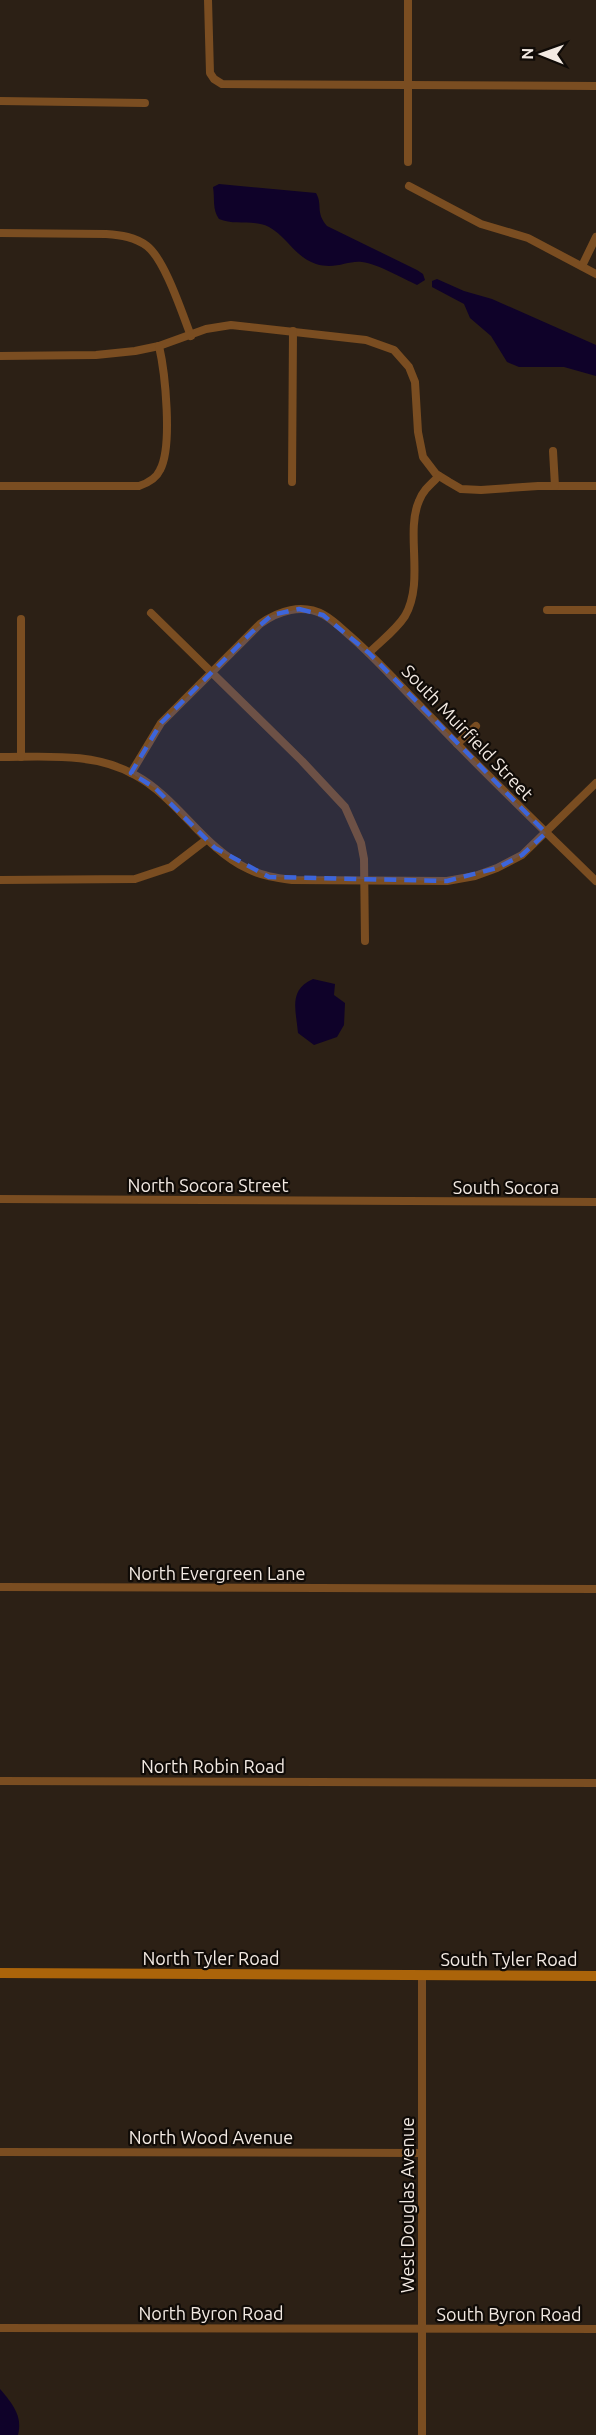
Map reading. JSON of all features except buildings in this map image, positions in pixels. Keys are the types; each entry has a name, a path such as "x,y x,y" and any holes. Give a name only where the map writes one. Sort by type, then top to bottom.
{"main road":[{"name":"North Tyler Road","path":"0,1973 422,1975"},
{"name":"South Tyler Road","path":"422,1975 596,1976"}],"street":[{"path":"208,0 210,73 222,84 596,86"},
{"path":"408,0 408,162"},
{"path":"0,101 146,103"},
{"path":"409,186 481,224 528,238 596,274"},
{"path":"0,233 122,235 148,246 160,261 191,336"},
{"path":"582,266 596,237"},
{"path":"0,356 96,355 135,351 159,346 207,329 231,325 366,340 396,353 408,367 414,382 418,432 423,457 439,476 461,489 596,486"},
{"path":"292,482 293,331"},
{"path":"0,486 139,486 150,482 159,473 164,463 166,447 165,371 159,346"},
{"path":"553,451 555,486"},
{"path":"369,652 395,628 405,615 412,599 415,580 417,504 424,491 439,476"},
{"name":"South Muirfield Street","path":"131,773 162,723 260,624 272,615 299,609 323,615 369,652 457,744 596,881"},
{"path":"547,610 596,610"},
{"path":"151,613 302,761 345,807 361,843 364,859 365,941"},
{"path":"21,619 21,757"},
{"path":"457,744 476,726"},
{"path":"0,757 71,757 94,760 131,773 154,788 206,840 231,861 269,877 292,880 447,881 475,876 522,855 596,783"},
{"path":"0,880 135,879 171,867 206,840"},
{"name":"North Socora Street","path":"0,1199 416,1201"},
{"name":"South Socora","path":"416,1201 596,1202"},
{"name":"North Evergreen Lane","path":"0,1587 596,1589"},
{"name":"North Robin Road","path":"0,1780 596,1783"},
{"name":"West Douglas Avenue","path":"422,1975 422,2435"},
{"name":"North Wood Avenue","path":"0,2152 422,2153"},
{"name":"North Byron Road","path":"0,2328 422,2329"},
{"name":"South Byron Road","path":"422,2329 596,2329"}],"highlighted area":[{"path":"299,609 323,615 369,653 546,833 522,855 497,868 447,881 269,877 215,848 155,788 131,773 161,723 252,632 272,615"}],"shaded area":[{"path":"219,184 316,193 321,217 327,226 417,270 423,274 425,280 417,285 382,268 362,262 323,266 309,261 269,227 257,223 219,219 215,208 213,187"},
{"path":"437,279 464,291 492,299 596,345 596,376 564,367 519,367 507,362 491,336 470,318 464,304 432,287 432,281"},
{"path":"313,979 335,984 334,995 345,1003 344,1025 337,1037 314,1045 298,1033 295,1009 300,989"},
{"path":"0,2389 18,2416 18,2435 0,2435"}]}
